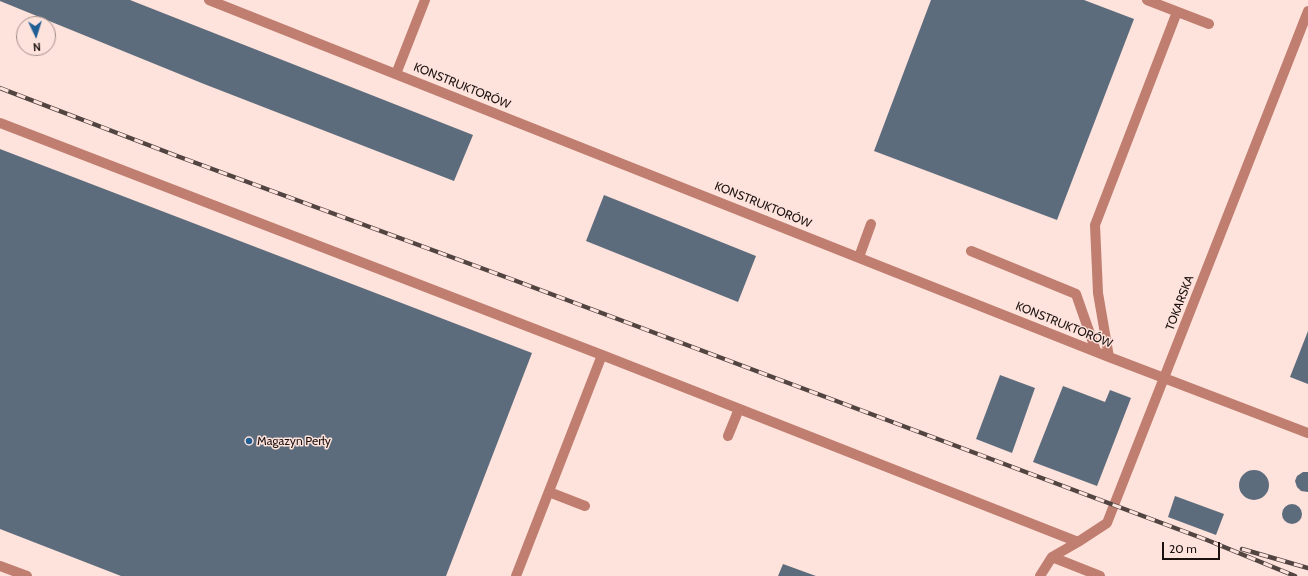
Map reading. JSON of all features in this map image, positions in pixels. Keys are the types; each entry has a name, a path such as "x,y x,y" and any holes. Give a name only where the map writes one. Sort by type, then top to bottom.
{"lane":[{"name":"KONSTRUKTORÓW","path":"209,0 1109,357 1308,433"},
{"path":"396,74 425,0"},
{"path":"1147,0 1210,24"},
{"path":"1109,357 1098,293 1095,225 1177,12"},
{"name":"TOKARSKA","path":"1040,576 1052,557 1107,523 1308,12"},
{"path":"0,123 602,355 1078,542"},
{"path":"859,257 871,224"},
{"path":"971,252 1076,294 1096,351"},
{"path":"516,576 602,355"},
{"path":"728,436 739,409"},
{"path":"549,492 585,506"},
{"path":"1052,557 1100,576"},
{"path":"0,566 27,576"}],"building":[{"path":"130,0 473,135 454,181 204,84 56,24 56,16 37,16 0,1"},
{"path":"931,0 1084,0 1134,19 1057,220 874,151"},
{"name":"Magazyn Perły","path":"0,149 532,353 446,576 121,576 0,529"},
{"path":"604,195 756,256 738,302 586,241"},
{"path":"1308,331 1308,384 1290,377"},
{"path":"1000,375 1035,388 1012,453 976,439"},
{"path":"1063,386 1105,402 1110,390 1131,398 1097,486 1033,462"},
{"path":"1254,470 1265,474 1269,485 1265,496 1254,500 1243,496 1239,485 1243,474"},
{"path":"1303,472 1308,472 1308,492 1301,491 1297,487 1295,481 1297,476"},
{"path":"1175,496 1224,514 1216,535 1168,517"},
{"path":"1292,504 1299,507 1302,514 1299,521 1292,524 1285,521 1282,514 1285,507"},
{"path":"783,564 816,576 778,576"}],"railway":[{"path":"0,88 177,156 511,279 1207,540 1295,576"},
{"path":"1242,549 1308,568"}],"place":[{"name":"Magazyn Perły","path":"249,441"}]}
